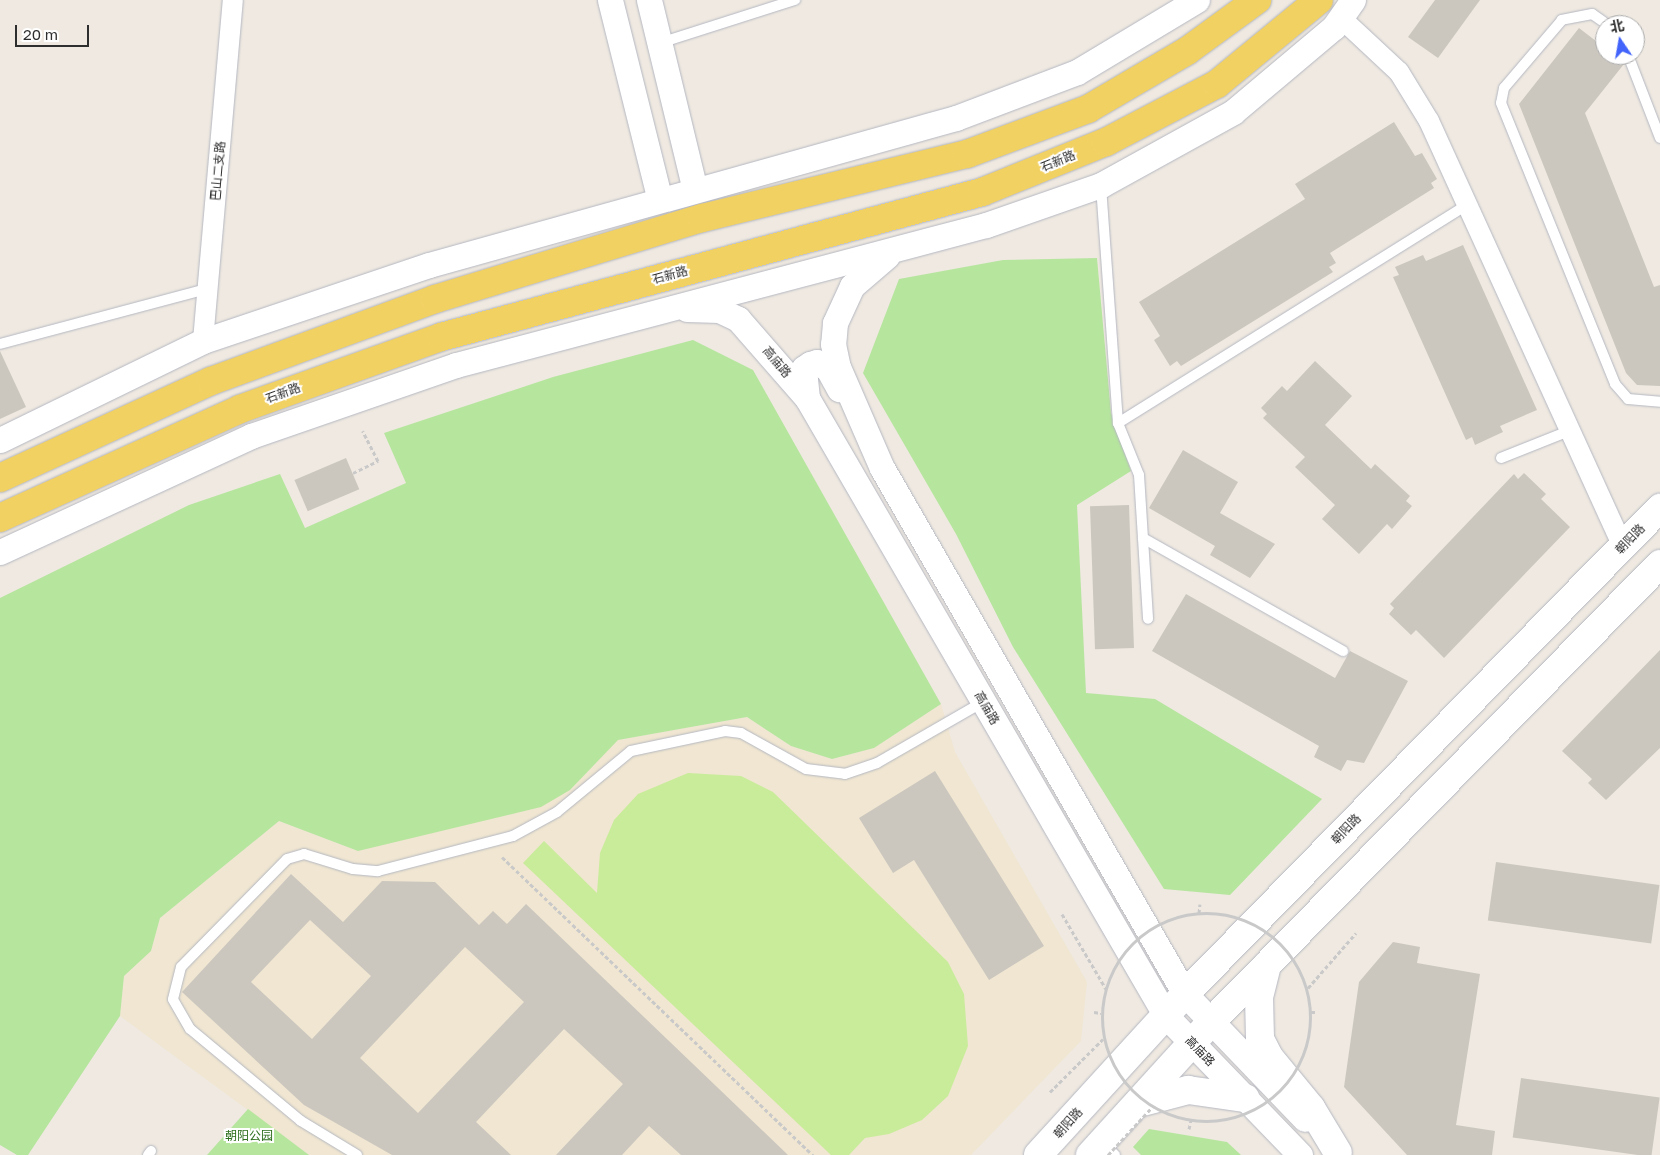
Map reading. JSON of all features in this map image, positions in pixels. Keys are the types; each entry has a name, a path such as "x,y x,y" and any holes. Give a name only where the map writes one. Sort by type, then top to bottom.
{"main road":[{"path":"0,478 211,381 435,299 702,218 967,154 1088,109 1187,51 1257,0"},
{"name":"石新路","path":"0,518 240,409 441,337 982,192 1106,142 1217,84 1319,0"},
{"name":"朝阳路","path":"1038,1155 1185,994 1660,508"},
{"path":"1104,1152 1145,1105 1192,1043 1212,1021 1660,564"},
{"path":"1267,964 1259,998 1260,1039 1269,1057 1311,1108 1339,1154"},
{"path":"1145,1105 1188,1090 1245,1098"}],"street":[{"name":"巴山二支路","path":"203,341 233,0"},
{"path":"610,0 660,200"},
{"path":"649,0 695,190"},
{"path":"0,440 203,341 429,266 956,118 1077,72 1198,0"},
{"path":"0,552 251,436 456,365 654,310 994,222 1101,184 1233,112 1347,9 1399,72 1429,121 1623,546"},
{"path":"882,468 838,367 833,344 835,323 852,286 864,272 898,248"},
{"name":"高庙路","path":"654,310 702,308 738,319 807,398 1166,1016 1300,1155"},
{"path":"807,398 804,368 817,362 828,369 882,468 1185,994 1339,1154"}],"lane":[{"path":"659,43 796,0"},
{"path":"1595,16 1592,14 1562,20 1504,88 1501,103 1615,384 1628,399 1660,402"},
{"path":"1632,65 1660,138"},
{"path":"1101,184 1118,423 1139,475 1148,619"},
{"path":"1118,423 1467,205"},
{"path":"1,340 207,289"},
{"path":"1501,458 1569,431"},
{"path":"1143,538 1343,651"},
{"path":"357,1155 301,1121 190,1029 173,999 176,977 287,858 304,854 353,869 378,871 487,843 542,822 624,754 643,747 733,731 806,769 845,774 877,763 983,702"}],"path":[{"path":"352,473 378,461 363,431"},
{"path":"487,843 813,1155"},
{"path":"1200,904 1200,913"},
{"path":"1200,913 1226,913 1259,926 1286,948 1308,988 1311,1012 1299,1063 1266,1102 1229,1119 1190,1120 1145,1105 1116,1071 1103,1039 1101,1012 1110,973 1130,944 1158,923 1200,913"},
{"path":"1062,914 1106,989"},
{"path":"1308,988 1356,933"},
{"path":"1094,1012 1101,1012"},
{"path":"1311,1012 1317,1012"},
{"path":"1050,1092 1103,1039"},
{"path":"1104,1152 1145,1105"},
{"path":"1189,1128 1190,1120"}],"shaded area":[{"path":"941,704 955,752 1087,982 1081,1041 971,1155 309,1155 120,1016 124,976 151,951 160,918 279,821 358,851 570,790 617,740 747,717 791,746 832,759 874,748"}],"green space":[{"path":"1097,258 1111,413 1131,471 1077,505 1086,693 1155,699 1322,799 1230,895 1164,889 1013,647 956,534 863,373 899,279 1003,260"},
{"path":"693,340 753,370 941,704 874,748 832,759 791,746 747,717 618,740 570,790 541,807 358,851 279,821 160,918 151,951 124,976 120,1016 28,1155 17,1155 0,1145 0,598 189,505 280,474 305,528 406,483 384,433 553,377"},
{"path":"688,773 741,776 773,792 948,962 964,994 968,1046 948,1096 922,1120 889,1134 865,1138 849,1155 831,1155 523,863 544,841 597,893 600,853 614,820 638,794"},
{"name":"朝阳公园","path":"248,1109 309,1155 207,1155"},
{"path":"1149,1129 1227,1142 1241,1155 1141,1155 1133,1147"}],"building":[{"path":"1435,0 1480,0 1438,58 1408,37"},
{"path":"1579,28 1595,40 1595,65 1623,65 1585,113 1654,287 1660,285 1660,386 1637,385 1626,373 1519,104"},
{"path":"1394,122 1415,156 1422,153 1437,179 1431,183 1434,188 1330,253 1336,263 1329,267 1333,272 1181,366 1177,361 1170,366 1154,340 1160,336 1139,302 1305,199 1295,184"},
{"path":"1463,245 1537,410 1500,426 1503,432 1475,445 1472,437 1466,440 1393,277 1399,275 1395,267 1423,255 1426,261"},
{"path":"0,351 26,407 0,419"},
{"path":"1315,361 1352,396 1325,425 1371,469 1375,464 1410,496 1406,501 1412,506 1392,529 1387,524 1359,554 1322,519 1335,505 1295,467 1305,457 1263,418 1267,414 1261,408 1282,386 1287,391"},
{"path":"1183,450 1238,482 1220,513 1275,544 1250,578 1210,555 1215,546 1149,508"},
{"path":"346,458 359,489 308,511 294,480"},
{"path":"1524,473 1546,494 1541,499 1570,527 1444,658 1416,630 1411,635 1389,614 1394,608 1390,604 1514,474 1518,479"},
{"path":"1129,505 1134,648 1095,649 1090,506"},
{"path":"1186,594 1335,678 1350,651 1408,681 1364,763 1347,760 1341,771 1314,757 1319,746 1152,651"},
{"path":"1660,650 1660,748 1606,800 1588,783 1592,779 1562,751"},
{"path":"935,771 1044,946 989,980 914,860 893,873 859,818"},
{"path":"1496,862 1659,885 1651,943 1488,920"},
{"path":"291,874 343,922 382,881 435,882 479,925 493,911 507,924 526,904 788,1155 681,1155 649,1126 622,1155 556,1155 623,1084 564,1029 476,1122 511,1155 392,1155 304,1105 182,992","holes":["310,920 371,976 312,1039 251,982","465,947 524,1002 418,1113 360,1058"]},
{"path":"1393,942 1420,947 1417,963 1480,974 1456,1125 1495,1131 1492,1155 1407,1155 1344,1087 1359,982"},
{"path":"1521,1078 1660,1097 1652,1155 1638,1155 1513,1137"}]}
